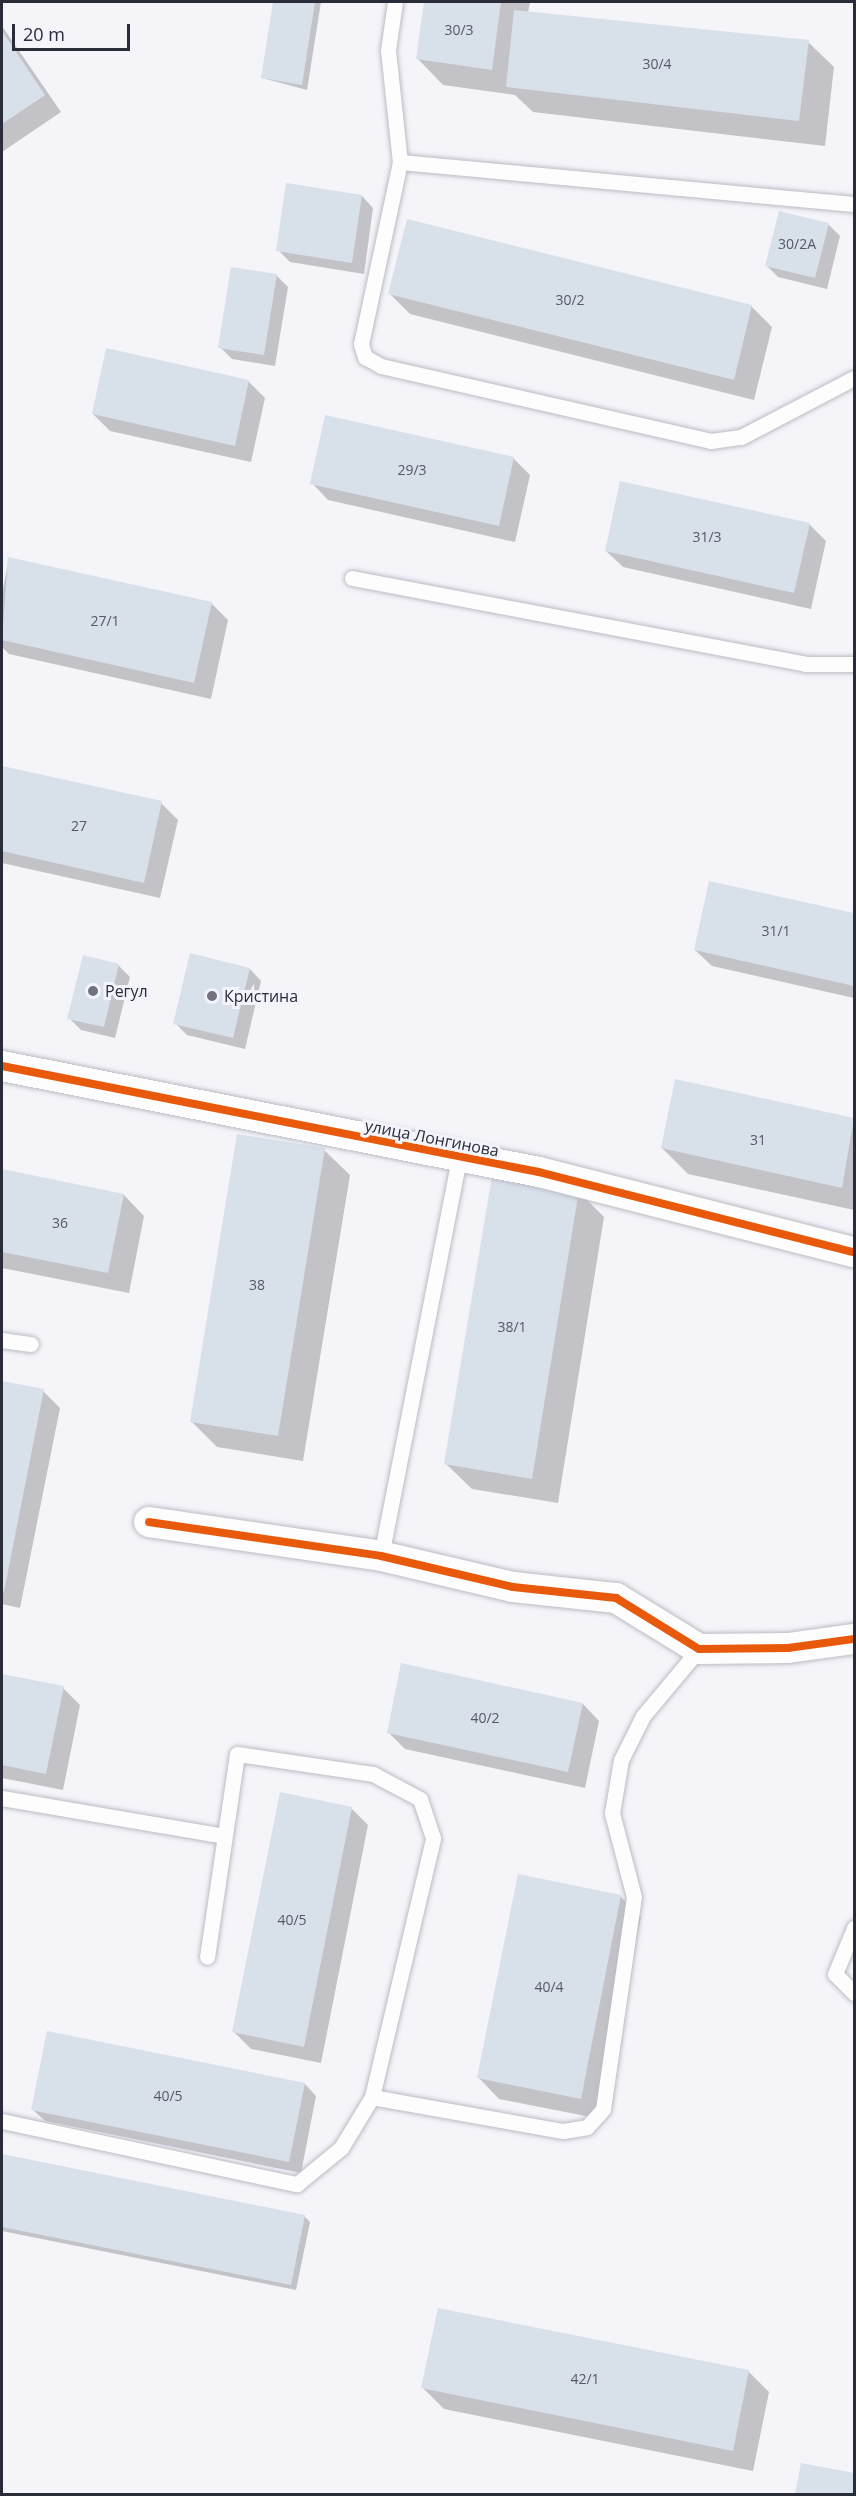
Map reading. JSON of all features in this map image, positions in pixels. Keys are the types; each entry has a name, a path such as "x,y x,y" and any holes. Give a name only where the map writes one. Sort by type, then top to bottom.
{"street":[{"name":"улица Лонгинова","path":"2,1066 459,1156 855,1252"},
{"path":"149,1522 381,1556 513,1587 616,1598 699,1649 788,1648 855,1639"}],"lane":[{"path":"395,2 388,50 400,162 361,344 365,357 381,366 711,441 741,437 855,378"},
{"path":"400,162 855,204"},
{"path":"352,578 805,664 855,664"},
{"path":"381,1556 459,1156"},
{"path":"2,1340 31,1344"},
{"path":"372,2097 563,2131 587,2127 603,2109 634,1897 612,1813 621,1760 643,1716 699,1649"},
{"path":"2,2121 297,2184 341,2148 372,2097 434,1838 420,1799 373,1774 237,1754 207,1957"},
{"path":"2,1798 224,1836"},
{"path":"855,1928 835,1974 855,1993"}],"building":[{"path":"273,2 315,2 302,85 261,78"},
{"path":"424,2 501,2 492,70 416,59"},
{"path":"514,10 809,40 799,121 506,87"},
{"path":"2,31 45,95 2,124"},
{"path":"286,183 362,195 352,263 276,251"},
{"path":"779,211 829,223 815,278 765,266"},
{"path":"407,219 752,305 734,380 388,294"},
{"path":"231,267 277,274 264,355 218,348"},
{"path":"106,348 249,380 235,446 92,414"},
{"path":"325,415 514,457 499,526 310,484"},
{"path":"620,481 810,523 794,593 605,551"},
{"path":"8,557 212,602 194,683 2,640"},
{"path":"2,766 162,801 144,883 2,851"},
{"path":"709,881 854,913 854,986 694,950"},
{"name":"Кристина","path":"190,953 250,968 233,1038 173,1024"},
{"name":"Регул","path":"83,955 119,964 104,1027 67,1019"},
{"path":"675,1079 854,1118 842,1188 661,1148"},
{"path":"237,1134 325,1148 278,1436 190,1422"},
{"path":"2,1169 124,1194 108,1273 2,1252"},
{"path":"492,1176 579,1190 532,1479 444,1464"},
{"path":"2,1381 44,1389 4,1592 2,1591"},
{"path":"401,1663 583,1703 568,1772 387,1733"},
{"path":"2,1674 64,1686 46,1774 2,1765"},
{"path":"280,1792 352,1807 304,2047 232,2032"},
{"path":"518,1874 621,1895 581,2099 477,2078"},
{"path":"47,2031 305,2083 289,2162 31,2110"},
{"path":"2,2154 305,2215 291,2285 2,2227"},
{"path":"438,2308 749,2370 733,2451 421,2388"},
{"path":"801,2463 854,2473 854,2494 795,2494"}],"cycle path":[{"path":"2,1066 539,1172 854,1252"},
{"path":"149,1522 381,1556 513,1587 616,1598 699,1649 788,1648 854,1639"}],"place":[{"name":"Регул","path":"93,991"},
{"name":"Кристина","path":"212,996"}]}
